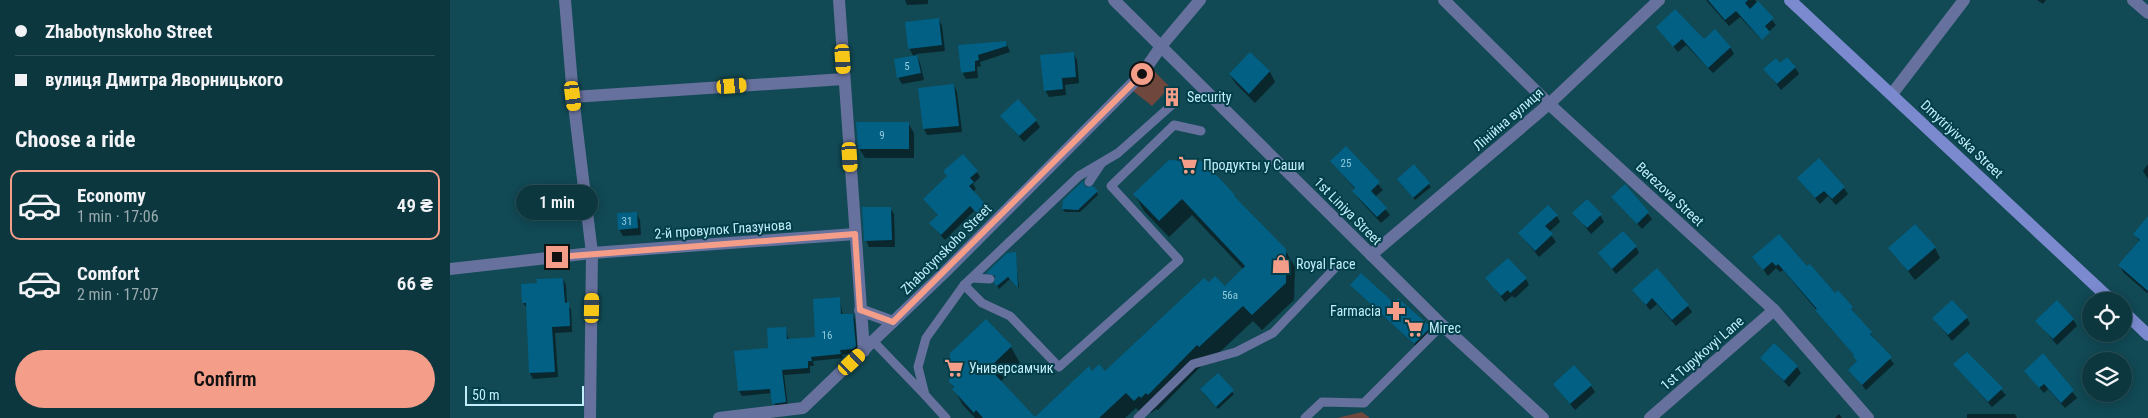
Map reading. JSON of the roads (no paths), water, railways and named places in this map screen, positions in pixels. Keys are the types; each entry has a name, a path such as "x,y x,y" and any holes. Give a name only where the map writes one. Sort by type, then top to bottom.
{"main road":[{"name":"Dmytriyivska Street","path":"1790,0 2102,292"},
{"path":"2132,320 2148,335"}],"street":[{"path":"565,0 573,96 592,253 590,418"},
{"path":"839,0 864,351"},
{"name":"1st Liniya Street","path":"1114,0 1162,45 1442,325 1543,418"},
{"name":"Zhabotynskoho Street","path":"719,418 803,408 864,351 1142,74 1162,45 1200,0"},
{"name":"Berezova Street","path":"1444,0 1549,104 1774,310 1868,418"},
{"name":"Лінійна вулиця","path":"1371,255 1549,104 1659,0"},
{"path":"1892,94 1964,0"},
{"path":"2133,0 2148,13"},
{"path":"573,96 844,79"},
{"name":"2-й провулок Глазунова","path":"450,269 592,253 855,234"},
{"path":"860,310 893,322"},
{"name":"1st Tupykovyi Lane","path":"1650,418 1774,310"}],"lane":[{"path":"925,395 918,367 926,338 964,285 1079,176 1118,153 1174,103"},
{"path":"964,285 982,303 1010,316 1059,367 1179,260 1111,186 1174,125 1201,131"},
{"path":"1089,182 1103,162"},
{"path":"1138,418 1193,364 1236,352 1273,333 1335,268"},
{"path":"972,278 990,279"},
{"path":"1305,418 1322,402 1364,403 1442,325"},
{"path":"873,342 946,418"}],"place":[{"name":"Security","path":"1172,97"},
{"name":"Продукты у Саши","path":"1188,165"},
{"name":"Royal Face","path":"1281,264"},
{"name":"Farmacia","path":"1396,311"},
{"name":"Мігес","path":"1414,328"},
{"name":"Универсамчик","path":"954,368"}]}
